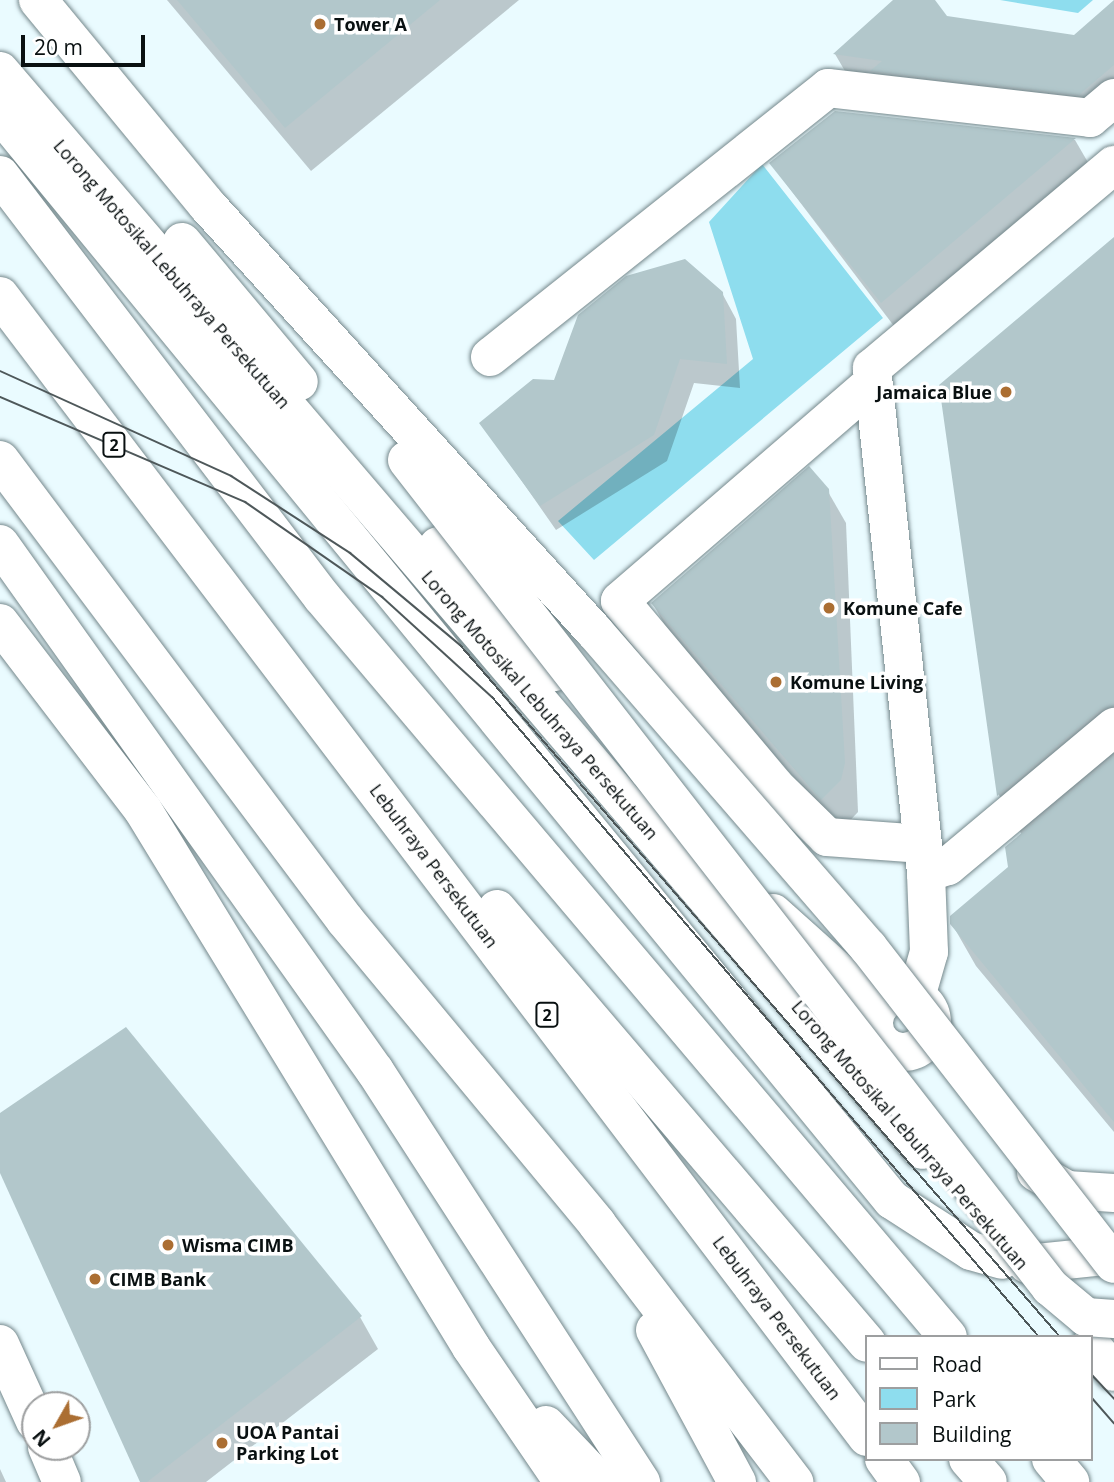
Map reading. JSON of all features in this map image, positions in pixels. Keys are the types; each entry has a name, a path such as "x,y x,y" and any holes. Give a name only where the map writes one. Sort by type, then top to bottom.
{"main road":[{"path":"38,0 207,205 1051,1287 1086,1317 1114,1319"},
{"name":"Lorong Motosikal Lebuhraya Persekutuan","path":"0,71 1082,1335"},
{"path":"490,357 828,88 1090,118 1114,98"},
{"path":"0,113 892,1200 971,1251 1015,1262 1114,1255"},
{"path":"916,996 929,952 924,858 869,386 872,368 1114,165"},
{"path":"0,175 322,597 946,1335"},
{"path":"207,205 594,631 868,947 1114,1264"},
{"path":"182,242 455,565 778,919 878,1007"},
{"name":"Lebuhraya Persekutuan","path":"0,296 866,1436"},
{"path":"869,386 620,601 775,786 827,837 924,858 948,866 1114,727"},
{"path":"0,460 345,920 597,1224 794,1482"},
{"path":"0,544 375,1071 641,1482"},
{"path":"227,593 866,1342"},
{"path":"0,623 143,810 471,1347 563,1482"},
{"path":"739,724 767,755 775,786"},
{"path":"900,993 916,996 933,1020 922,1046 902,1052 884,1044 874,1027 878,1007 900,993"},
{"path":"922,1046 1035,1172 1067,1190 1114,1194"},
{"path":"597,1224 737,1482"},
{"path":"0,1344 21,1391"},
{"path":"471,1347 600,1482"},
{"path":"1093,1347 1114,1372"},
{"path":"53,1461 62,1482"},
{"path":"885,1461 901,1482"},
{"path":"970,1461 988,1482"},
{"path":"1053,1461 1070,1482"}],"green space":[{"path":"1000,0 1093,0 1078,13"},
{"path":"762,164 883,318 594,560 558,521 753,359 709,222"}],"building":[{"path":"177,0 440,0 285,128"},
{"path":"893,0 935,0 947,16 1074,35 1114,0 1114,65 1079,95 870,71 882,61 833,54"},
{"path":"835,111 1076,138 881,303 769,163"},
{"path":"1114,237 1114,706 1100,710 997,796 939,385"},
{"path":"685,259 723,292 727,364 680,359 654,435 540,506 479,423 533,379 554,380 578,315 626,276"},
{"name":"Komune Living","path":"809,466 829,489 845,763 841,780 821,800 651,603"},
{"path":"1114,756 1114,1122 950,924 950,916 1008,867 1005,847"},
{"name":"Wisma CIMB","path":"126,1027 362,1316 147,1482 140,1482 0,1173 0,1113"}],"tram line":[{"path":"0,371 231,476 350,553 460,645 1058,1335"},
{"path":"0,397 245,502 382,597 492,697 1037,1335"},
{"path":"1093,1376 1114,1399"},
{"path":"1093,1399 1114,1423"}],"place":[{"name":"Tower A","path":"320,24"},
{"name":"Jamaica Blue","path":"1006,392"},
{"name":"Komune Cafe","path":"829,608"},
{"name":"Komune Living","path":"776,682"},
{"name":"Wisma CIMB","path":"168,1245"},
{"name":"CIMB Bank","path":"95,1279"},
{"name":"UOA Pantai Parking Lot","path":"222,1443"}]}
